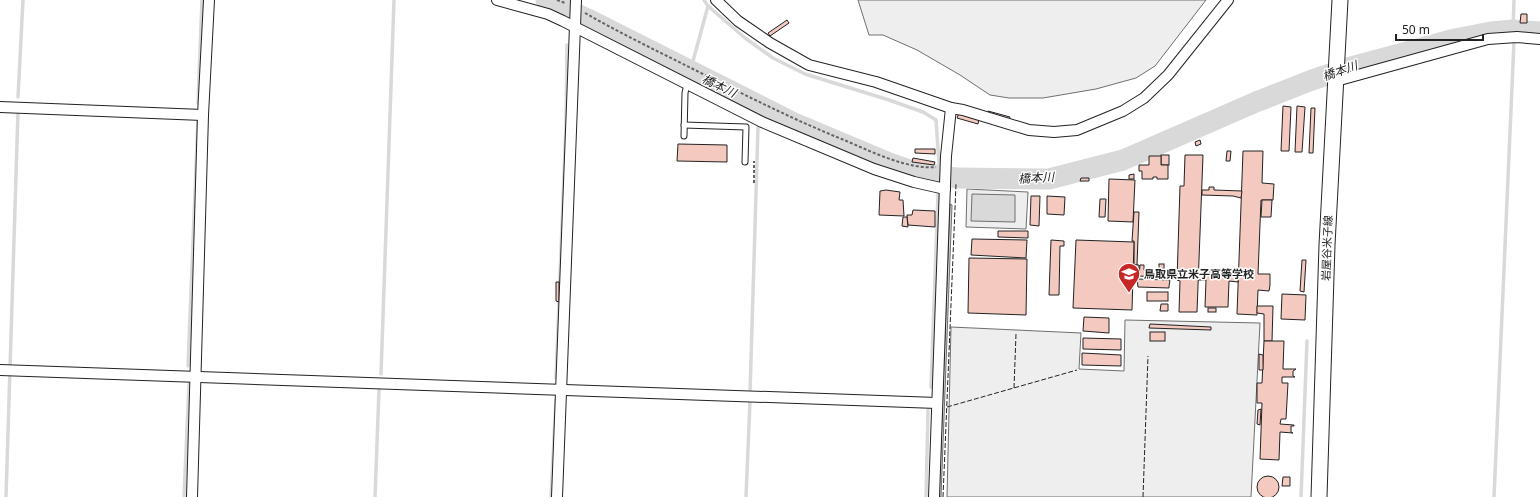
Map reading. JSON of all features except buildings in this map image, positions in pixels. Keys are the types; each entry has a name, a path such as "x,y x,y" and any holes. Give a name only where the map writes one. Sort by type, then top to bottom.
{"main road":[{"name":"岩屋谷米子線","path":"1319,497 1327,245 1340,0"}],"street":[{"path":"192,497 203,115 209,0"},
{"path":"497,0 548,14 762,122 874,169 914,182 945,187"},
{"path":"716,0 738,21 770,43 809,65 876,82 951,108 1039,132 1077,130 1123,111 1144,98 1168,75 1228,0"},
{"path":"557,497 575,4"},
{"path":"1336,74 1488,39 1516,37 1540,39"},
{"path":"0,107 203,115"},
{"path":"934,497 945,167 951,108"},
{"path":"0,370 937,403"}],"lane":[{"path":"684,136 685,93 687,84"},
{"path":"684,125 746,127 745,162"}],"path":[{"path":"575,4 743,94 801,122 910,166 929,168 945,167"},
{"path":"754,182 755,154"}],"shaded area":[{"path":"858,0 1206,0 1155,66 1136,78 1096,89 1043,98 1009,98 990,95 960,75 917,50 883,35 869,35"},
{"path":"967,189 1028,192 1026,229 966,227"},
{"path":"972,194 1015,195 1015,222 971,221"},
{"path":"950,204 952,205 941,497 939,497"},
{"path":"1125,320 1260,323 1251,497 947,497 951,327 1081,333 1079,369 1124,371"}],"waterway":[{"path":"18,97 23,0"},
{"path":"198,103 202,0"},
{"path":"381,374 394,0"},
{"name":"橋本川","path":"546,0 592,21 794,123 889,163 912,171 956,178 1049,179 1123,160 1256,102 1312,80 1348,68 1455,39 1491,32 1513,30 1540,32"},
{"path":"704,0 708,6 745,38 773,58 805,74 889,100 923,112 936,120 939,164"},
{"path":"1513,30 1514,0"},
{"path":"690,72 708,6"},
{"path":"1494,497 1514,41"},
{"path":"556,378 566,124 567,45"},
{"path":"6,497 18,111"},
{"path":"188,366 198,119"},
{"path":"750,393 758,127"},
{"path":"931,387 938,194"},
{"path":"1301,497 1307,341"},
{"path":"184,497 189,384"},
{"path":"375,497 379,390"},
{"path":"551,497 556,399"},
{"path":"746,497 750,401"},
{"path":"926,497 928,410"}],"fence":[{"path":"943,497 956,184"},
{"path":"1014,388 1016,334"},
{"path":"1143,497 1148,356"},
{"path":"947,407 1077,370"}],"place":[{"name":"鳥取県立米子高等学校","path":"1129,294"}]}
